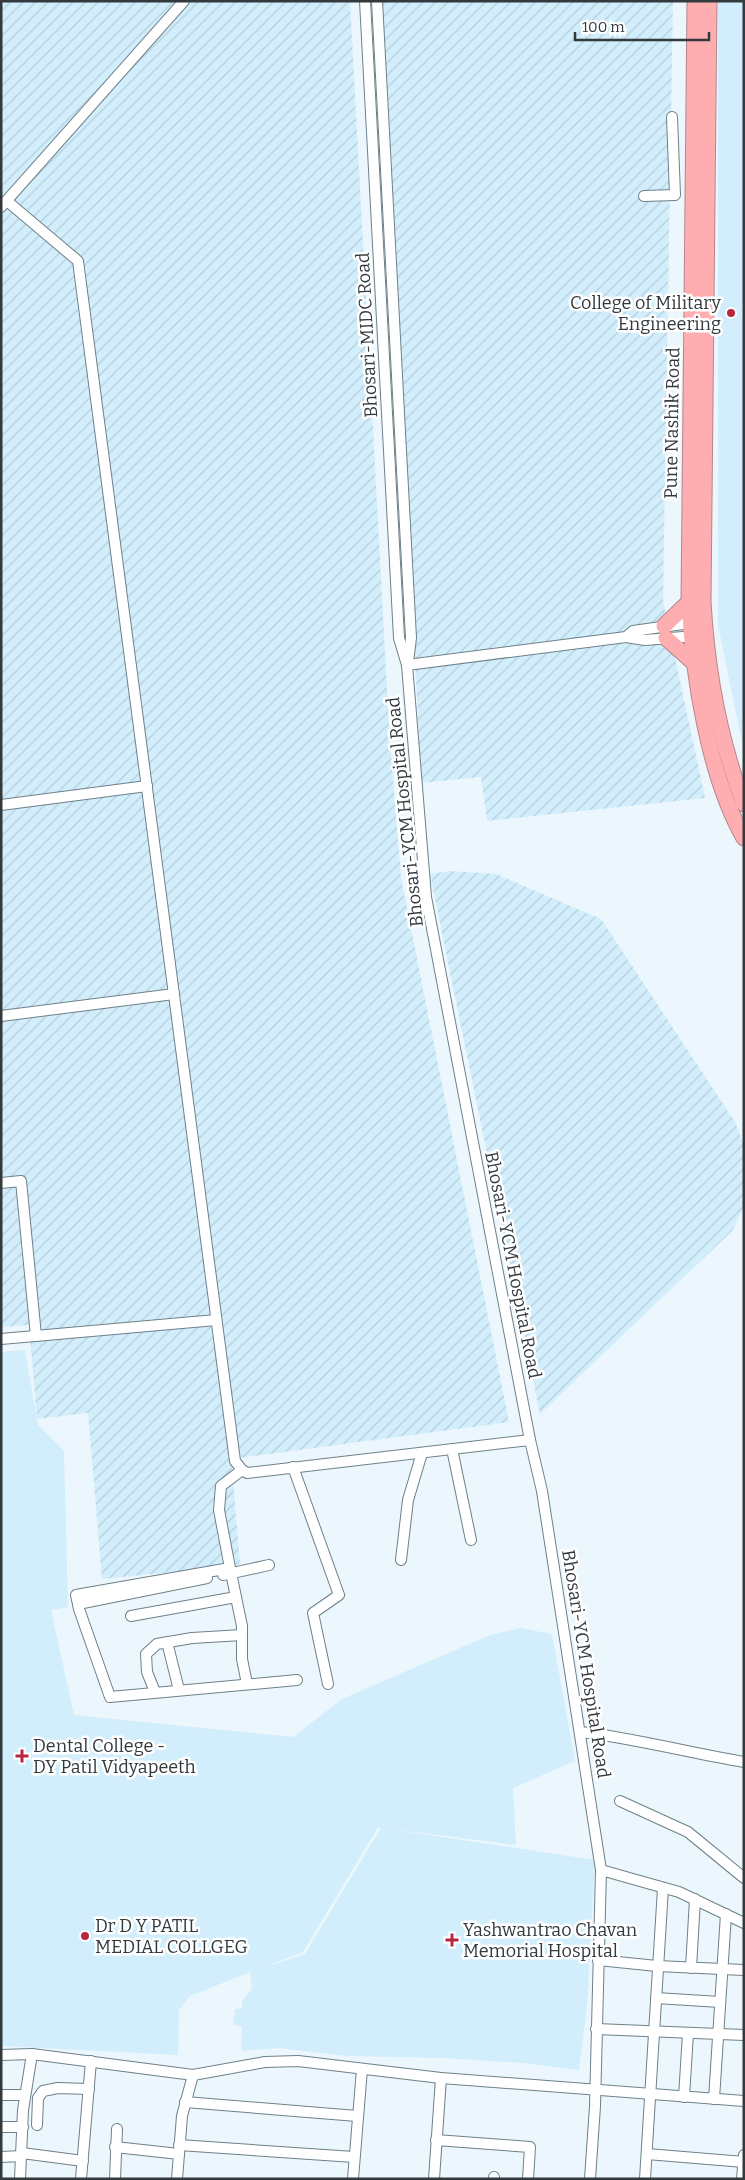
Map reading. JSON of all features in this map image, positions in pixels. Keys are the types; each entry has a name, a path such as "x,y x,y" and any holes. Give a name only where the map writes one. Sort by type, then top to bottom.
{"highway":[{"name":"Pune Nashik Road","path":"695,1 689,602 698,629 728,758 744,804"},
{"name":"Pune Nashik Road","path":"709,1 698,629 694,663 714,762 725,794 744,838"},
{"path":"689,602 665,632 694,663"}],"street":[{"path":"184,1 4,204 78,261 234,1456 237,1466 247,1473 530,1440"},
{"name":"Bhosari-MIDC Road","path":"365,1 399,638 407,665"},
{"name":"Bhosari-MIDC Road","path":"377,1 411,638 407,665"},
{"path":"644,196 675,195 672,117"},
{"path":"407,665 626,637 633,631 665,632 698,629"},
{"name":"Bhosari-YCM Hospital Road","path":"407,665 426,897 530,1440 542,1490 601,1870 594,2089"},
{"path":"1,805 147,786"},
{"path":"1,1016 174,994"},
{"path":"1,1183 21,1181 36,1336"},
{"path":"1,1339 216,1320"},
{"path":"452,1449 471,1540"},
{"path":"401,1560 408,1500 422,1453"},
{"path":"293,1468 339,1595 313,1613 328,1684"},
{"path":"242,1470 221,1486 219,1510 236,1597 242,1635 242,1659 247,1684"},
{"path":"268,1562 76,1595 110,1696 297,1680"},
{"path":"131,1616 236,1597"},
{"path":"156,1692 147,1672 146,1654 157,1644 192,1638 242,1635"},
{"path":"167,1642 179,1690"},
{"path":"580,1732 638,1740 693,1754 744,1762"},
{"path":"620,1801 688,1832 744,1878"},
{"path":"601,1870 695,1899 744,1923"},
{"path":"645,2179 663,1888"},
{"path":"691,1968 695,1899"},
{"path":"714,2099 726,1914"},
{"path":"598,1960 657,1966 744,1970"},
{"path":"656,1998 720,2002"},
{"path":"596,2030 744,2035"},
{"path":"684,2097 688,2033"},
{"path":"1,2055 32,2054 193,2075 281,2060 298,2060 441,2078 744,2101"},
{"path":"20,2179 25,2095 32,2054"},
{"path":"81,2179 91,2061"},
{"path":"352,2179 362,2069"},
{"path":"177,2179 182,2116 193,2075"},
{"path":"434,2179 441,2078"},
{"path":"36,2125 38,2098 43,2091 58,2088 89,2089"},
{"path":"590,2179 595,2106 594,2089"},
{"path":"1,2095 25,2095"},
{"path":"185,2102 357,2116"},
{"path":"1,2127 23,2127"},
{"path":"118,2129 115,2147 118,2178"},
{"path":"436,2140 530,2147 528,2179"},
{"path":"115,2147 354,2157"},
{"path":"647,2154 744,2162"},
{"path":"1,2156 22,2155 83,2161"},
{"path":"742,2179 744,2155"}],"shaded area":[{"path":"1,1 350,1 389,727 401,878 509,1422 231,1459 240,1565 102,1579 88,1413 37,1419 29,1325 1,1327"},
{"path":"379,1 673,1 663,601 705,798 487,821 481,777 421,783 403,401"},
{"name":"College of Military Engineering","path":"718,1 744,1 744,752 718,625"},
{"path":"450,871 496,874 601,919 735,1122 744,1145 744,1206 733,1230 540,1414 430,874"},
{"path":"25,1350 38,1425 64,1451 68,1607 51,1610 74,1715 293,1737 342,1699 490,1635 521,1628 552,1634 575,1761 513,1788 516,1845 383,1828 595,1860 587,2006 579,2070 522,2063 443,2058 347,2056 278,2048 241,2051 242,2026 233,2025 235,2009 242,2008 242,2002 252,1988 250,1972 190,1996 179,2010 178,2055 1,2046 1,1352","holes":["378,1827 381,1828 305,1954 262,1968 303,1952"]}],"place":[{"name":"College of Military Engineering","path":"731,313"},
{"name":"Dental College - DY Patil Vidyapeeth","path":"22,1756"},
{"name":"Dr D Y PATIL MEDIAL COLLGEG","path":"85,1936"},
{"name":"Yashwantrao Chavan Memorial Hospital","path":"452,1940"}]}
